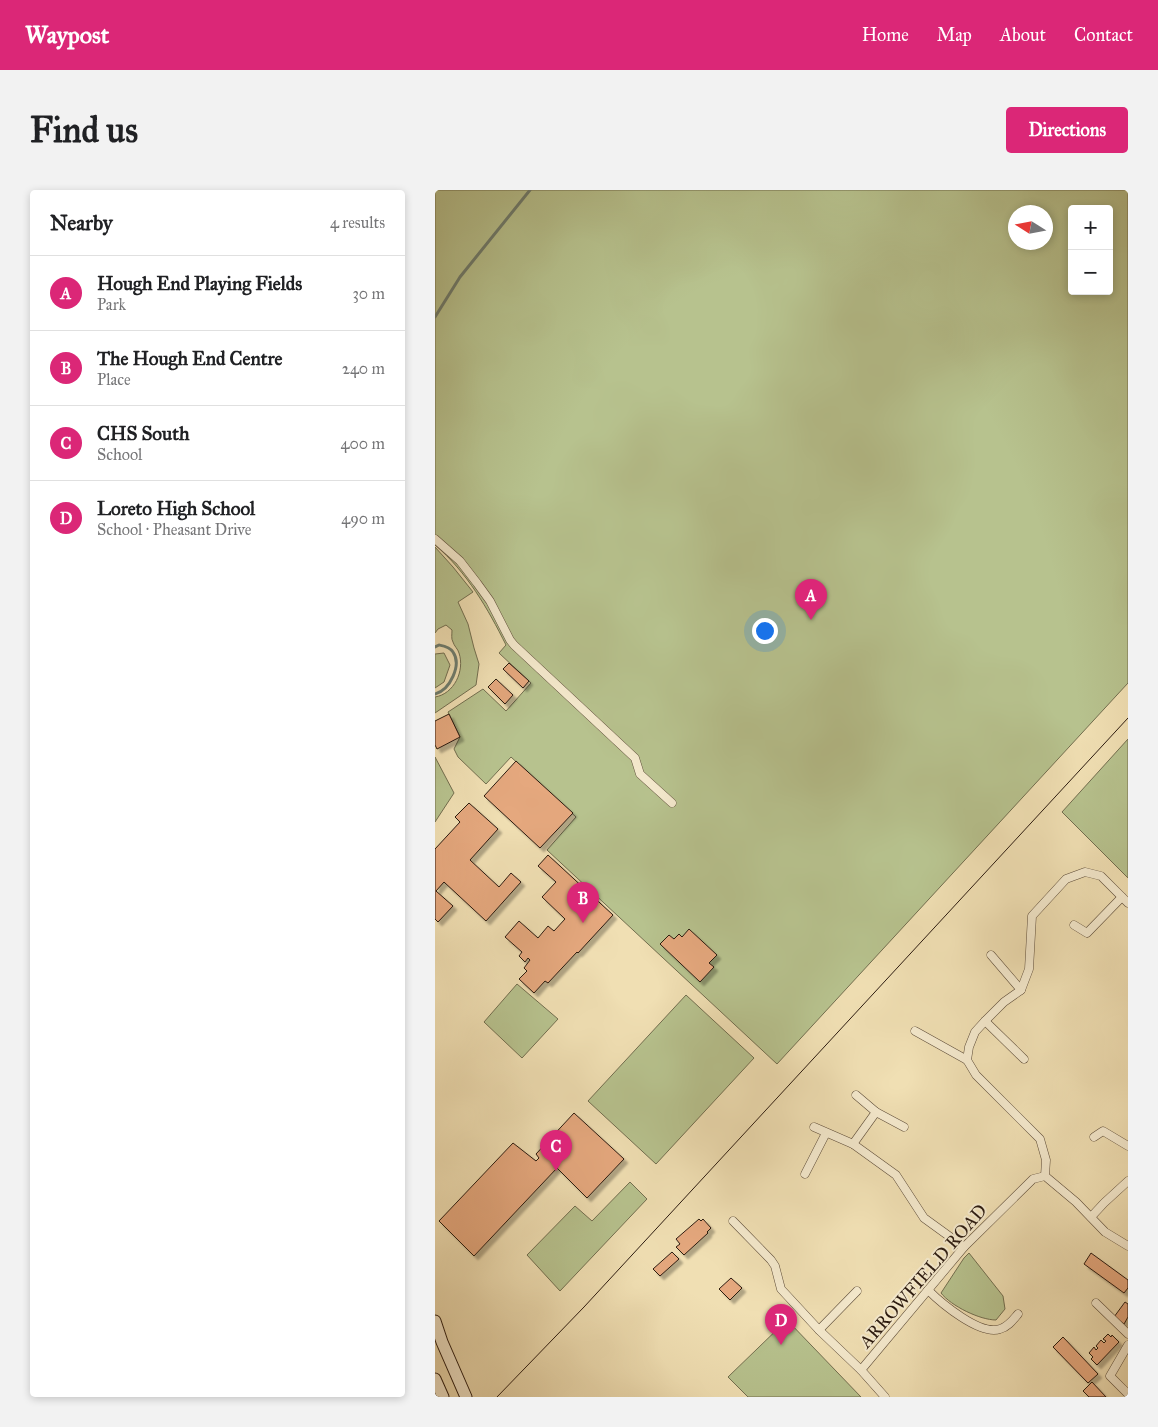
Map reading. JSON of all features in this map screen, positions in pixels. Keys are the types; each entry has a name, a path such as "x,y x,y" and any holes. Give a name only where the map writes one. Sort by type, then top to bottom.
{"street":[{"path":"435,539 460,561 481,589 498,614 509,640 635,758 640,774 672,803"},
{"path":"967,1060 969,1047 975,1032 1004,1002 1021,990 1029,969 1032,916 1066,879 1085,872 1092,872 1101,876 1125,900 1087,934 1074,925"},
{"path":"991,955 1021,990"},
{"path":"985,1021 1024,1059"},
{"path":"915,1031 967,1060 976,1075 1041,1139 1046,1160 1045,1176 1076,1202 1105,1232 1128,1246"},
{"path":"856,1095 876,1112 904,1127"},
{"path":"853,1144 876,1112"},
{"path":"814,1127 853,1144 896,1175 925,1218 964,1247"},
{"path":"1094,1137 1103,1131 1128,1146"},
{"path":"805,1174 826,1133"},
{"name":"ARROWFIELD ROAD","path":"885,1397 861,1370 964,1247 1033,1178 1045,1176"},
{"path":"1091,1218 1128,1181"},
{"path":"733,1221 771,1260 775,1266 781,1289 819,1330 861,1370"},
{"path":"928,1290 949,1310 986,1328 998,1330 1003,1328 1018,1314"},
{"path":"819,1330 857,1291"},
{"path":"1096,1303 1128,1334"},
{"path":"435,1321 466,1397"},
{"path":"1128,1345 1110,1376 1128,1394"},
{"path":"435,1379 443,1397"}],"green space":[{"path":"435,190 1128,190 1128,683 777,1064 547,850 576,817 511,757 486,784 458,757 454,749 460,737 448,712 483,689 506,711 531,683 499,653 506,645 492,618 467,579 435,545"},
{"path":"435,547 473,592 458,602 468,624 479,664 476,685 435,713 435,697 442,695 453,687 459,674 460,660 452,641 452,630 446,625 435,633"},
{"path":"444,653 450,665 444,682 435,688 435,654"},
{"path":"1128,739 1128,878 1062,812"},
{"path":"435,757 454,793 435,822"},
{"path":"517,984 558,1019 522,1058 484,1022"},
{"path":"686,995 754,1058 656,1164 588,1101"},
{"path":"630,1182 647,1199 560,1291 527,1255 575,1206 592,1221"},
{"path":"969,1253 1003,1296 1005,1309 996,1320 982,1318 966,1311 952,1303 941,1293"},
{"path":"787,1320 861,1397 748,1397 728,1377"}],"building":[{"path":"509,663 529,681 523,688 503,669"},
{"path":"496,679 513,695 505,704 488,687"},
{"path":"449,714 460,737 437,749 435,745 435,721"},
{"path":"516,761 573,813 540,848 484,796"},
{"path":"469,803 498,829 470,860 499,887 511,873 521,882 486,921 444,882 436,891 453,906 438,922 435,919 435,849 460,822 455,817"},
{"path":"548,855 613,915 548,983 545,981 534,993 519,979 527,971 524,968 530,960 528,958 525,962 519,956 522,952 505,937 519,921 538,938 548,926 554,931 565,919 542,897 556,882 538,866"},
{"path":"689,929 717,955 709,963 714,967 700,982 660,944 669,935 674,939 679,934 682,937"},
{"path":"574,1113 624,1159 587,1198 557,1168 474,1256 439,1221 513,1143 536,1161 539,1158 536,1154"},
{"path":"699,1219 701,1221 703,1219 711,1228 684,1255 676,1247 680,1244 676,1239"},
{"path":"672,1252 679,1259 660,1276 653,1269"},
{"path":"1091,1253 1128,1280 1128,1288 1124,1293 1084,1264"},
{"path":"731,1278 742,1288 730,1300 719,1289"},
{"path":"1125,1302 1128,1304 1128,1317 1124,1324 1114,1317"},
{"path":"1108,1334 1111,1337 1112,1335 1119,1342 1097,1365 1091,1359 1093,1357 1089,1353 1094,1347 1096,1350 1098,1348 1096,1346 1101,1340 1104,1343 1106,1341 1103,1339"},
{"path":"1063,1337 1098,1374 1088,1383 1053,1347"},
{"path":"1092,1382 1106,1397 1089,1397 1083,1391"}],"waterway":[{"path":"435,317 460,277 530,190"},
{"path":"435,647 439,645 450,649 453,652 456,663 450,682 445,688 435,694"}],"tram line":[{"path":"497,1397 584,1307 1128,718"}],"place":[{"name":"Hough End Playing Fields","path":"811,620"},
{"name":"The Hough End Centre","path":"583,923"},
{"name":"CHS South","path":"556,1171"},
{"name":"Loreto High School","path":"781,1345"}]}
